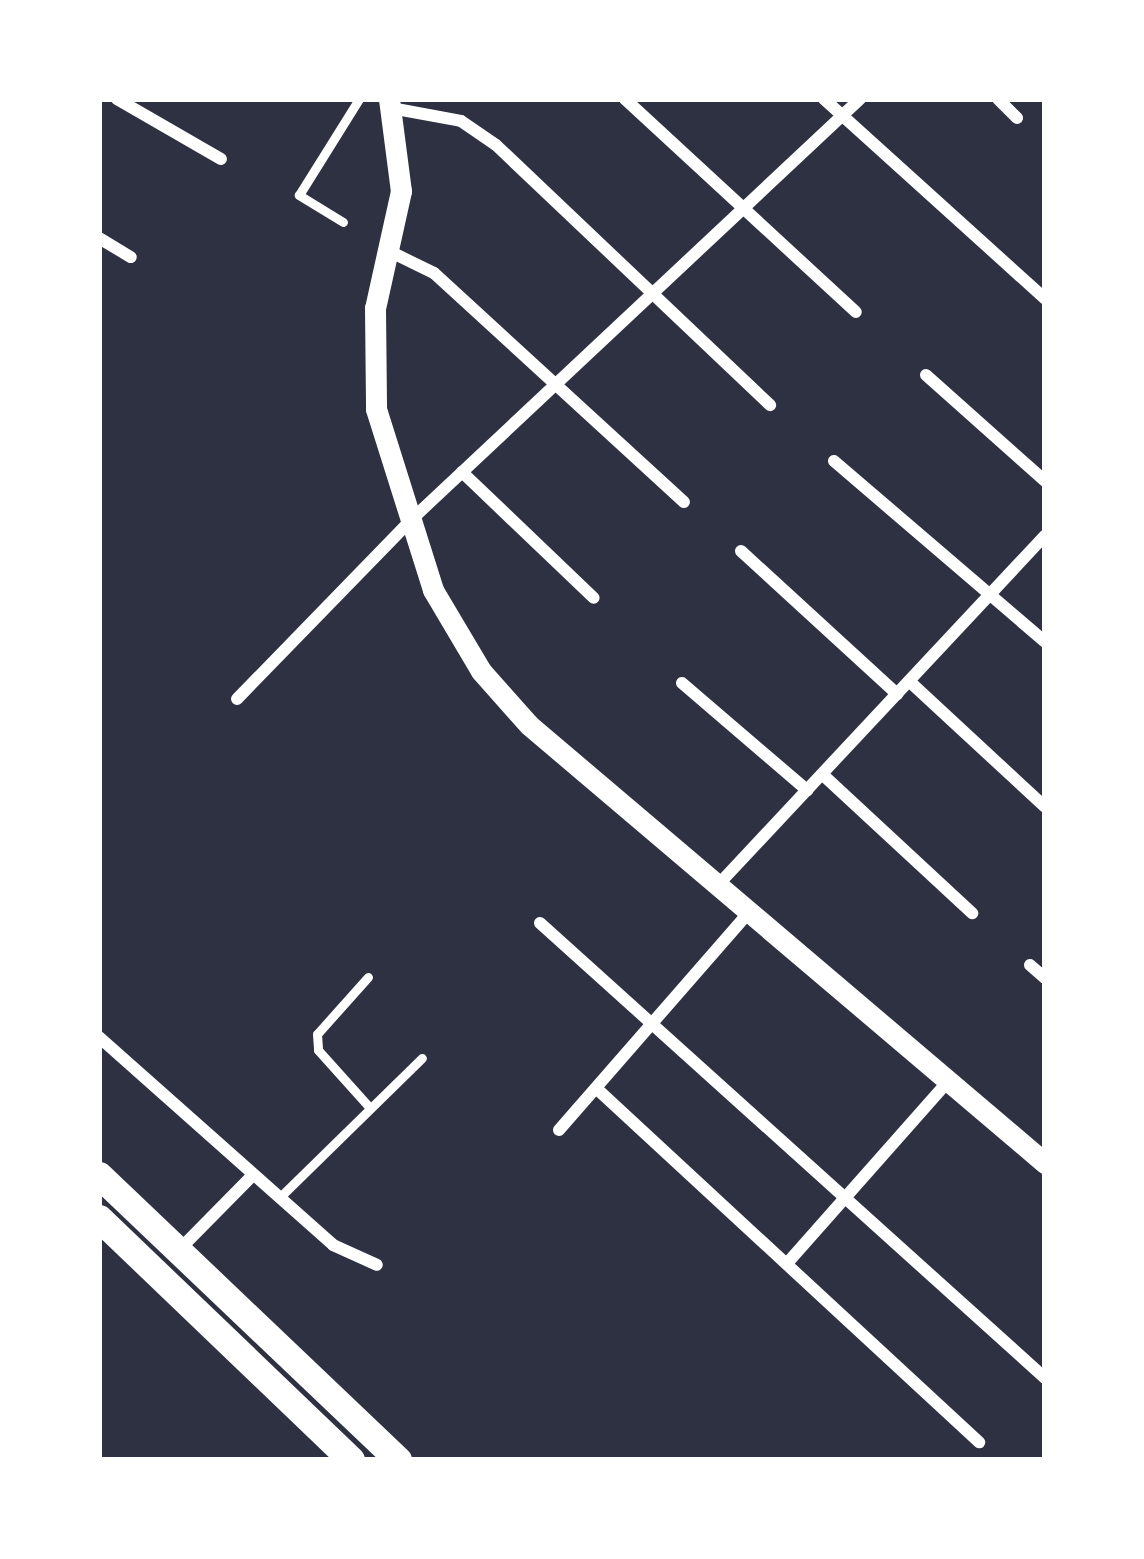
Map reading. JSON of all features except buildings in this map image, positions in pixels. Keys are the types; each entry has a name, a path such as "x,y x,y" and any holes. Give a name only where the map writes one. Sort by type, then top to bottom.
{"main road":[{"path":"99,1175 398,1460"},
{"path":"99,1218 351,1460"}],"street":[{"path":"116,99 221,159"},
{"path":"625,99 856,312"},
{"path":"824,99 1045,298"},
{"path":"236,699 412,520 860,99"},
{"path":"998,99 1016,118"},
{"path":"770,405 649,297 496,145 461,121 390,103 401,191 375,308 376,409 433,590 481,671 529,725 945,1085 1045,1163"},
{"path":"99,238 131,257"},
{"path":"389,251 434,273 684,502"},
{"path":"926,375 1045,481"},
{"path":"834,460 1045,642"},
{"path":"462,472 594,598"},
{"path":"717,886 1045,536"},
{"path":"741,550 897,694"},
{"path":"909,681 1045,807"},
{"path":"682,683 807,790"},
{"path":"822,774 972,913"},
{"path":"560,1130 748,913"},
{"path":"540,923 1045,1378"},
{"path":"1030,965 1045,978"},
{"path":"99,1037 333,1245 377,1265"},
{"path":"790,1260 945,1085"},
{"path":"596,1088 790,1260 979,1442"},
{"path":"154,1270 253,1174"}],"lane":[{"path":"343,222 298,195 359,99"},
{"path":"368,977 316,1034 318,1049 370,1108"},
{"path":"279,1198 422,1058"}]}
